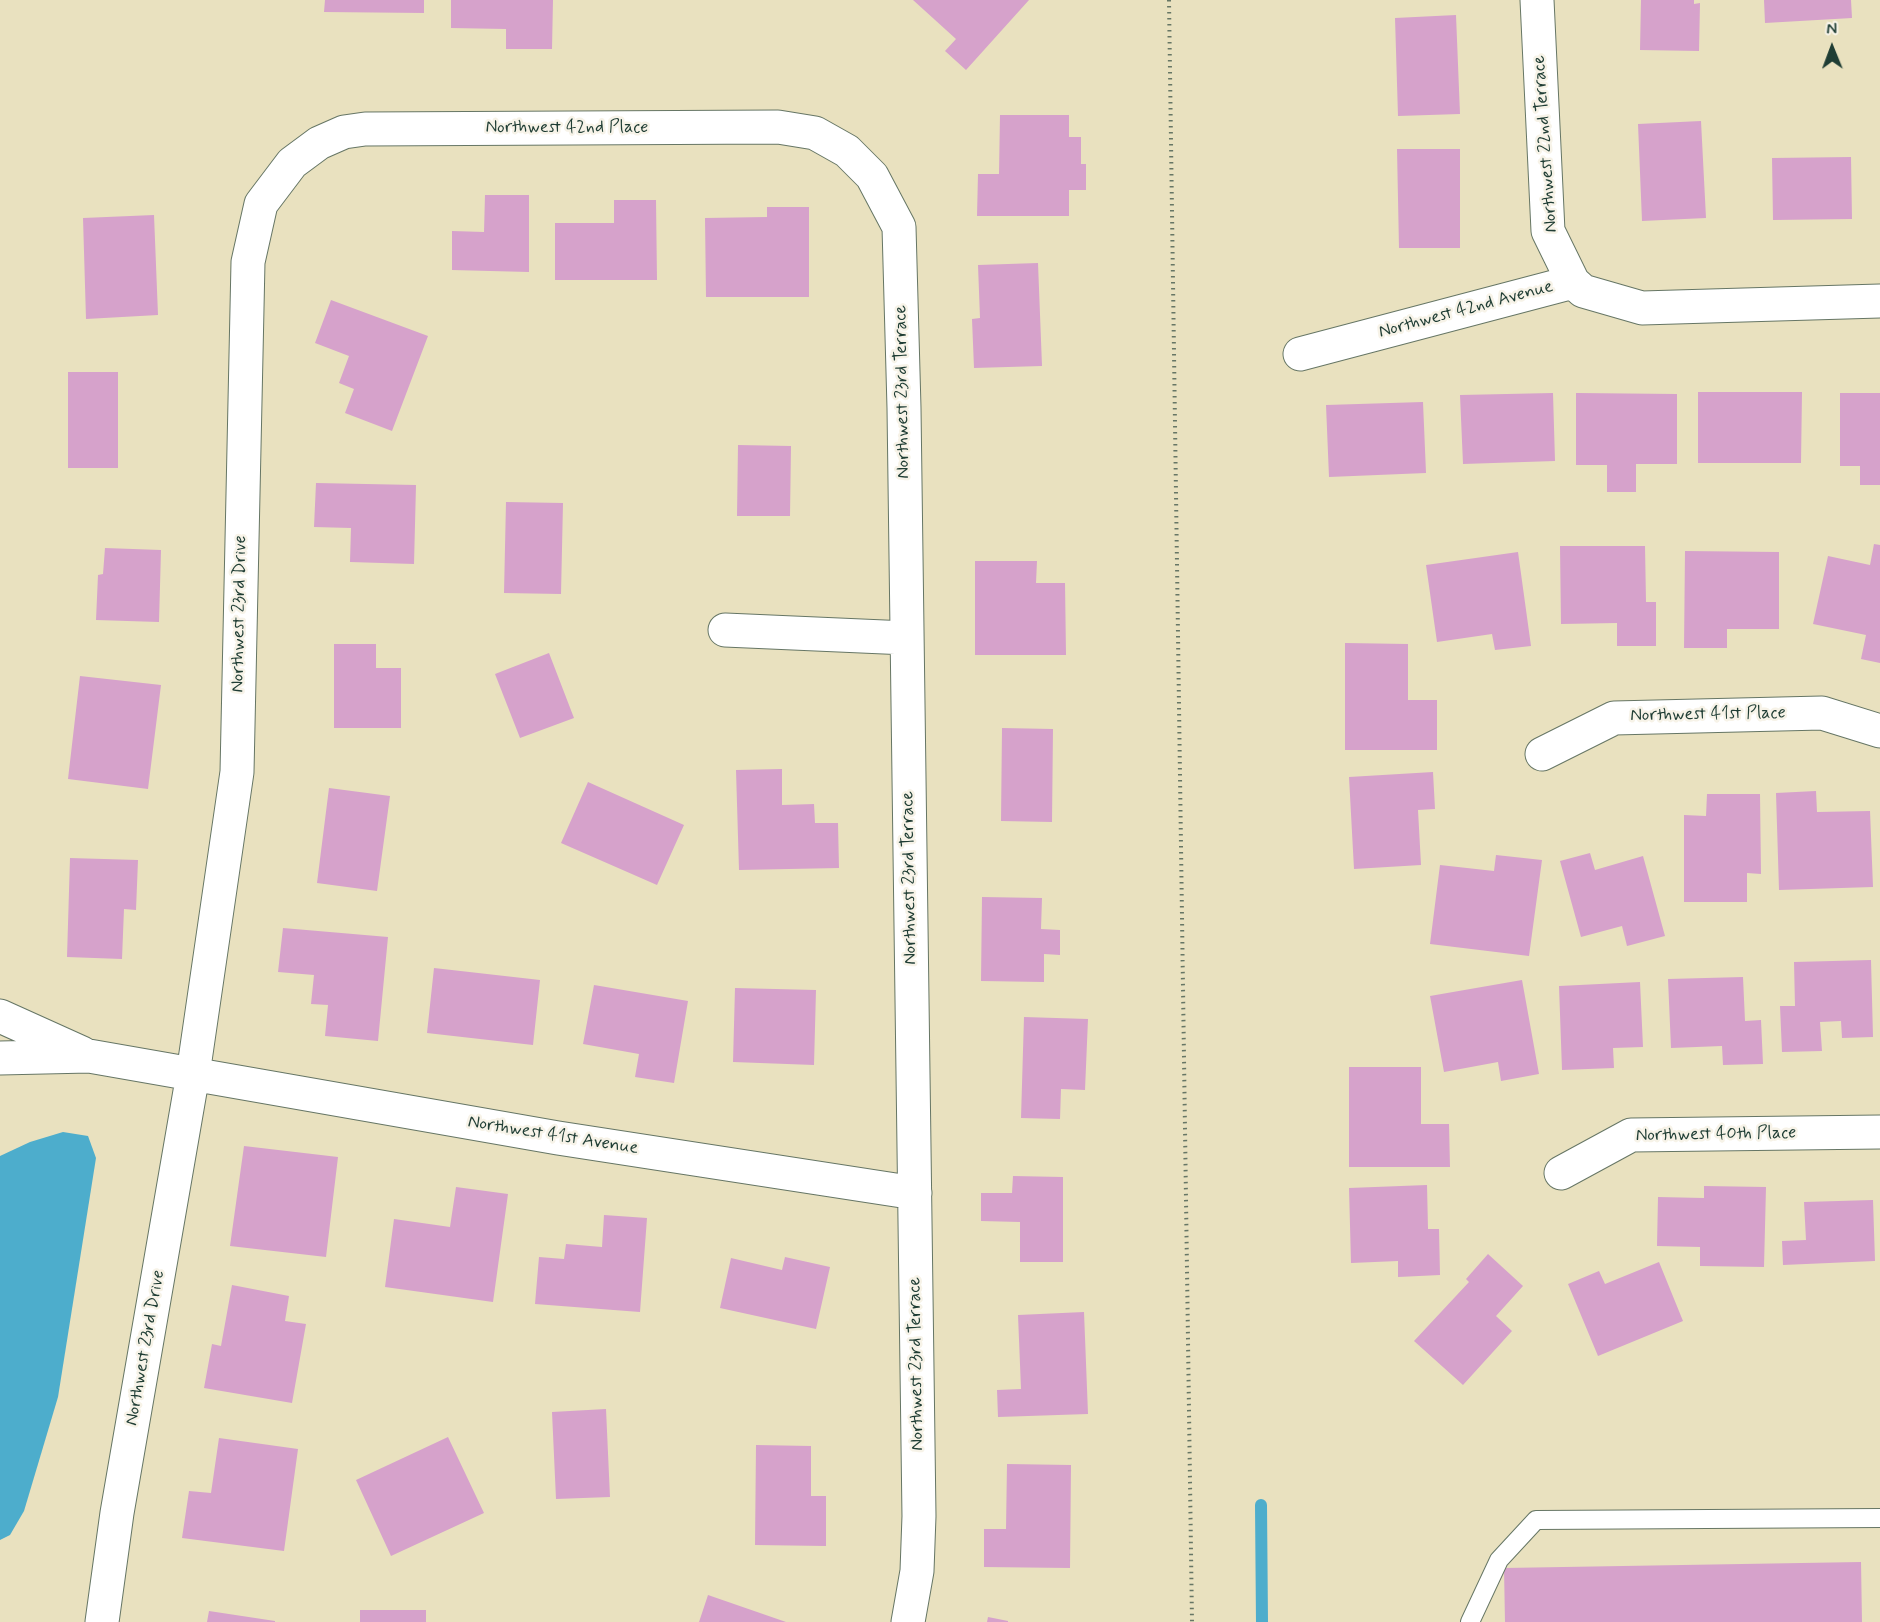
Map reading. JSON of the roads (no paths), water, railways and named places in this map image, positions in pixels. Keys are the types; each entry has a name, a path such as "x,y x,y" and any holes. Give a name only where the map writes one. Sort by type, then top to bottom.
{"street":[{"name":"Northwest 22nd Terrace","path":"1537,0 1548,231 1573,282"},
{"name":"Northwest 42nd Place","path":"292,164 320,143 344,132 365,129 778,127 815,133 847,151"},
{"name":"Northwest 23rd Terrace","path":"847,151 872,176 899,227 919,1516 917,1571 908,1622"},
{"name":"Northwest 23rd Drive","path":"102,1622 117,1513 193,1074 237,772 248,262 261,204 292,164"},
{"name":"Northwest 42nd Avenue","path":"1300,354 1573,282 1583,291 1642,308 1880,301"},
{"path":"725,630 907,638"},
{"name":"Northwest 41st Place","path":"1542,754 1614,718 1822,713 1880,731"},
{"path":"0,1016 89,1056"},
{"path":"0,1058 89,1056 193,1074"},
{"name":"Northwest 41st Avenue","path":"193,1074 558,1138 915,1193"},
{"name":"Northwest 40th Place","path":"1561,1173 1631,1135 1880,1132"}],"lane":[{"path":"1470,1622 1498,1560 1536,1520 1880,1518"}],"water":[{"path":"63,1132 88,1136 96,1158 58,1397 24,1511 10,1535 0,1540 0,1156 30,1142"}],"waterway":[{"path":"1261,1505 1262,1622"}]}
